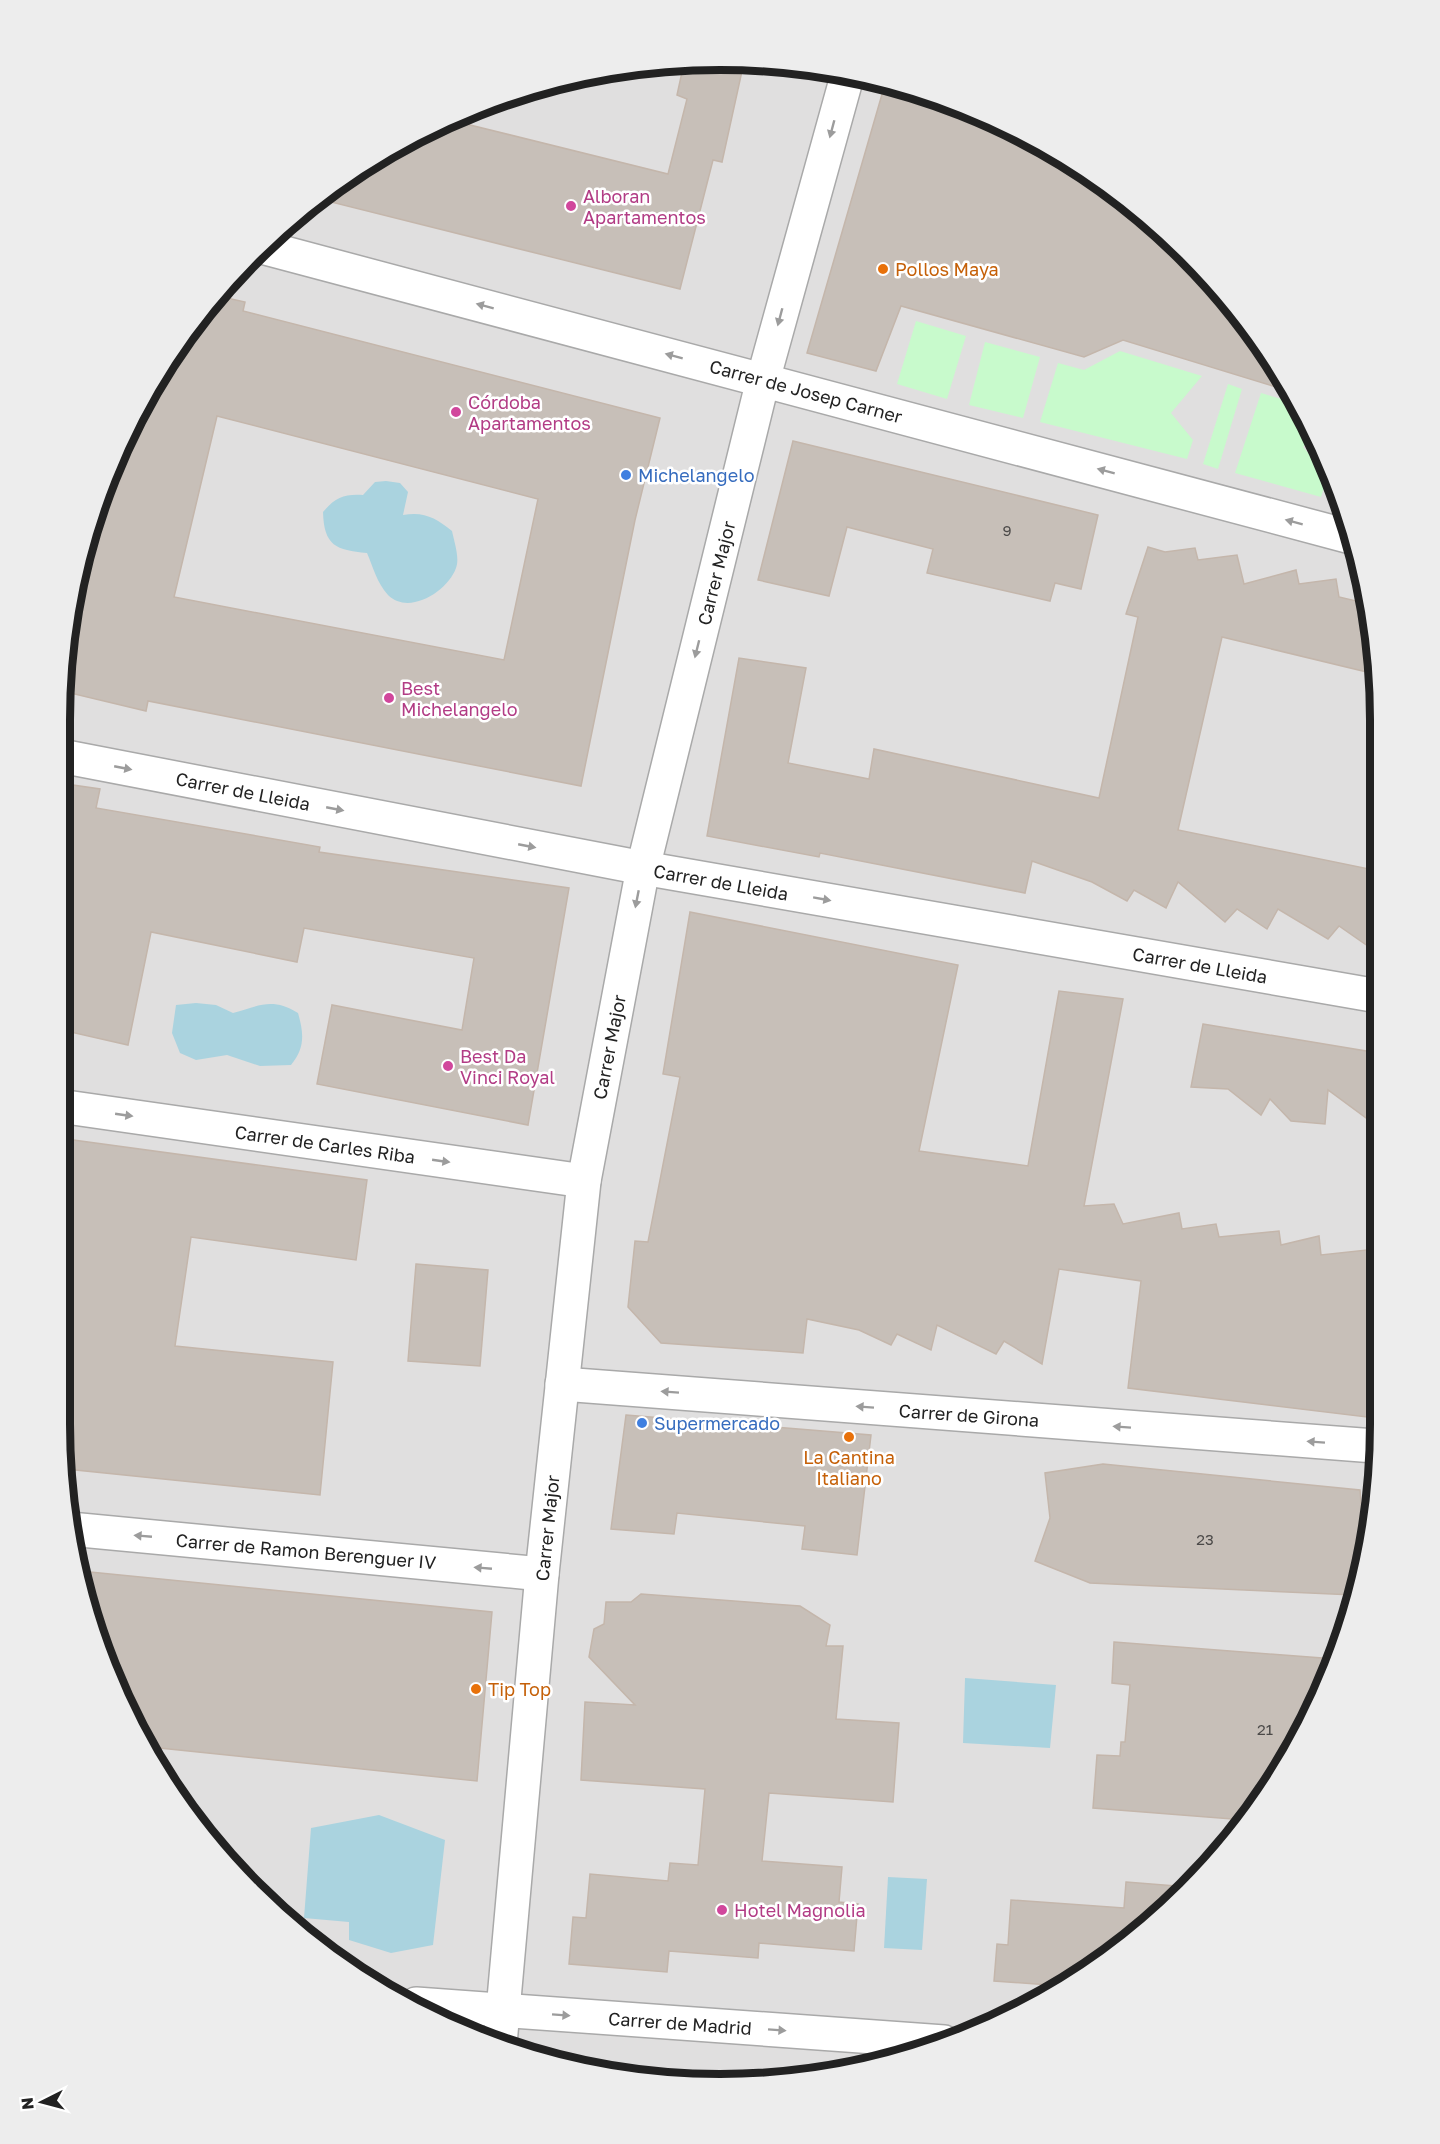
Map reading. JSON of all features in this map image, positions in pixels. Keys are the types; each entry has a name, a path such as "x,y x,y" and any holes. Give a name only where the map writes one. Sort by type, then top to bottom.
{"street":[{"name":"Carrer Major","path":"501,2035 542,1574 584,1181 643,868 763,380 845,83"},
{"name":"Carrer de Josep Carner","path":"273,250 1342,535"},
{"name":"Carrer de Lleida","path":"70,758 643,868 1370,995"},
{"name":"Carrer de Carles Riba","path":"70,1108 584,1181"},
{"name":"Carrer de Girona","path":"562,1384 1369,1446"},
{"name":"Carrer de Ramon Berenguer IV","path":"79,1530 542,1574"},
{"name":"Carrer de Madrid","path":"429,2005 924,2041"}],"shaded area":[{"path":"720,70 805,76 847,83 929,105 1007,137 1045,158 1081,180 1148,232 1208,292 1235,325 1260,359 1303,433 1335,511 1357,593 1364,635 1370,720 1370,1424 1364,1509 1357,1551 1335,1633 1303,1711 1260,1785 1208,1852 1148,1912 1081,1964 1007,2007 929,2039 888,2051 805,2068 720,2074 635,2068 593,2061 511,2039 433,2007 359,1964 292,1912 261,1883 205,1819 180,1785 158,1749 120,1673 105,1633 83,1551 72,1466 70,1424 70,720 76,635 83,593 105,511 137,433 180,359 232,292 292,232 325,205 359,180 433,137 511,105 552,93 635,76 678,72"}],"green space":[{"path":"916,321 966,336 947,399 897,384"},
{"path":"985,342 1040,357 1023,418 969,405"},
{"path":"1120,351 1202,376 1171,413 1193,440 1187,459 1040,422 1058,363 1084,370"},
{"path":"1228,384 1242,389 1218,469 1203,464"},
{"path":"1261,393 1285,400 1307,443 1303,447 1316,461 1325,484 1321,497 1235,473"}],"water":[{"path":"375,482 400,483 408,492 403,515 424,515 441,522 452,531 457,564 452,577 437,592 417,602 397,601 388,595 378,580 367,553 340,548 329,539 326,532 323,512 332,503 341,497 363,495"},
{"path":"196,1003 216,1005 233,1013 273,1004 298,1013 302,1040 296,1059 291,1065 260,1066 227,1055 196,1060 180,1053 172,1033 176,1005"},
{"path":"965,1678 1056,1685 1050,1748 963,1743"},
{"path":"379,1815 445,1840 433,1945 391,1953 349,1940 349,1922 304,1918 311,1828"},
{"path":"888,1877 927,1879 922,1950 884,1948"}],"building":[{"path":"742,71 722,162 713,160 680,289 330,202 395,158 464,123 668,174 687,99 677,95 682,72"},
{"path":"883,92 929,105 1007,137 1081,180 1115,205 1179,261 1208,292 1260,359 1277,387 1123,340 1084,357 901,306 876,371 807,353"},
{"path":"227,298 245,302 243,311 660,418 635,520 581,786 148,701 146,711 71,693 76,635 83,593 105,511 137,433 180,359","holes":["217,416 538,499 504,660 174,597"]},
{"path":"793,441 1098,515 1081,589 1055,583 1050,601 927,573 933,549 847,527 829,596 758,580"},
{"path":"1148,547 1165,552 1195,548 1198,560 1237,555 1244,584 1296,570 1299,584 1336,579 1339,597 1358,602 1367,672 1222,637 1178,830 1370,869 1370,947 1339,926 1328,939 1278,909 1267,929 1237,909 1225,922 1178,882 1166,908 1134,890 1127,901 1092,882 1032,861 1025,893 820,853 819,857 707,836 739,658 806,668 788,763 869,779 874,749 1099,798 1138,617 1126,614"},
{"path":"70,785 100,789 96,808 320,847 319,852 569,888 528,1125 317,1084 332,1005 462,1030 474,958 304,928 297,962 151,932 128,1045 70,1032"},
{"path":"690,912 958,965 919,1151 1028,1166 1059,991 1123,999 1084,1206 1114,1204 1123,1224 1179,1213 1182,1229 1216,1224 1219,1237 1279,1231 1281,1245 1319,1236 1321,1255 1370,1250 1370,1417 1128,1388 1141,1281 1059,1269 1042,1364 1004,1341 996,1354 937,1325 931,1350 897,1334 891,1345 859,1330 807,1319 803,1353 661,1343 628,1307 635,1241 648,1242 680,1077 663,1074"},
{"path":"1203,1024 1370,1052 1370,1121 1328,1090 1325,1124 1291,1121 1270,1099 1261,1115 1228,1089 1191,1087"},
{"path":"70,1140 367,1180 356,1260 191,1237 175,1346 333,1362 320,1495 72,1470 70,1424"},
{"path":"416,1264 488,1270 480,1366 408,1361"},
{"path":"626,1415 871,1435 857,1555 802,1549 805,1526 677,1513 674,1534 611,1529"},
{"path":"1103,1464 1360,1490 1364,1509 1346,1595 1090,1583 1035,1561 1050,1518 1045,1473"},
{"path":"88,1572 492,1612 477,1781 157,1748 120,1673 105,1633"},
{"path":"641,1594 800,1606 830,1625 826,1646 843,1646 836,1719 899,1723 893,1802 769,1793 762,1861 842,1867 839,1902 858,1904 854,1951 759,1943 758,1958 669,1951 667,1972 569,1964 573,1917 586,1918 590,1874 668,1881 670,1863 698,1865 705,1789 581,1780 585,1702 635,1705 589,1657 594,1629 604,1624 606,1602 631,1602"},
{"path":"1114,1642 1326,1658 1303,1711 1282,1749 1260,1785 1235,1819 1093,1808 1097,1755 1120,1756 1121,1742 1125,1742 1130,1685 1112,1683"},
{"path":"1126,1882 1176,1886 1115,1939 1047,1985 994,1981 997,1944 1008,1945 1011,1900 1124,1908"}],"place":[{"name":"Alboran Apartamentos","path":"571,206"},
{"name":"Pollos Maya","path":"883,269"},
{"name":"Córdoba Apartamentos","path":"456,412"},
{"name":"Michelangelo","path":"626,475"},
{"name":"Best Michelangelo","path":"389,698"},
{"name":"Best Da Vinci Royal","path":"448,1066"},
{"name":"Supermercado","path":"642,1423"},
{"name":"La Cantina Italiano","path":"849,1437"},
{"name":"Tip Top","path":"476,1689"},
{"name":"Hotel Magnolia","path":"722,1910"}]}
